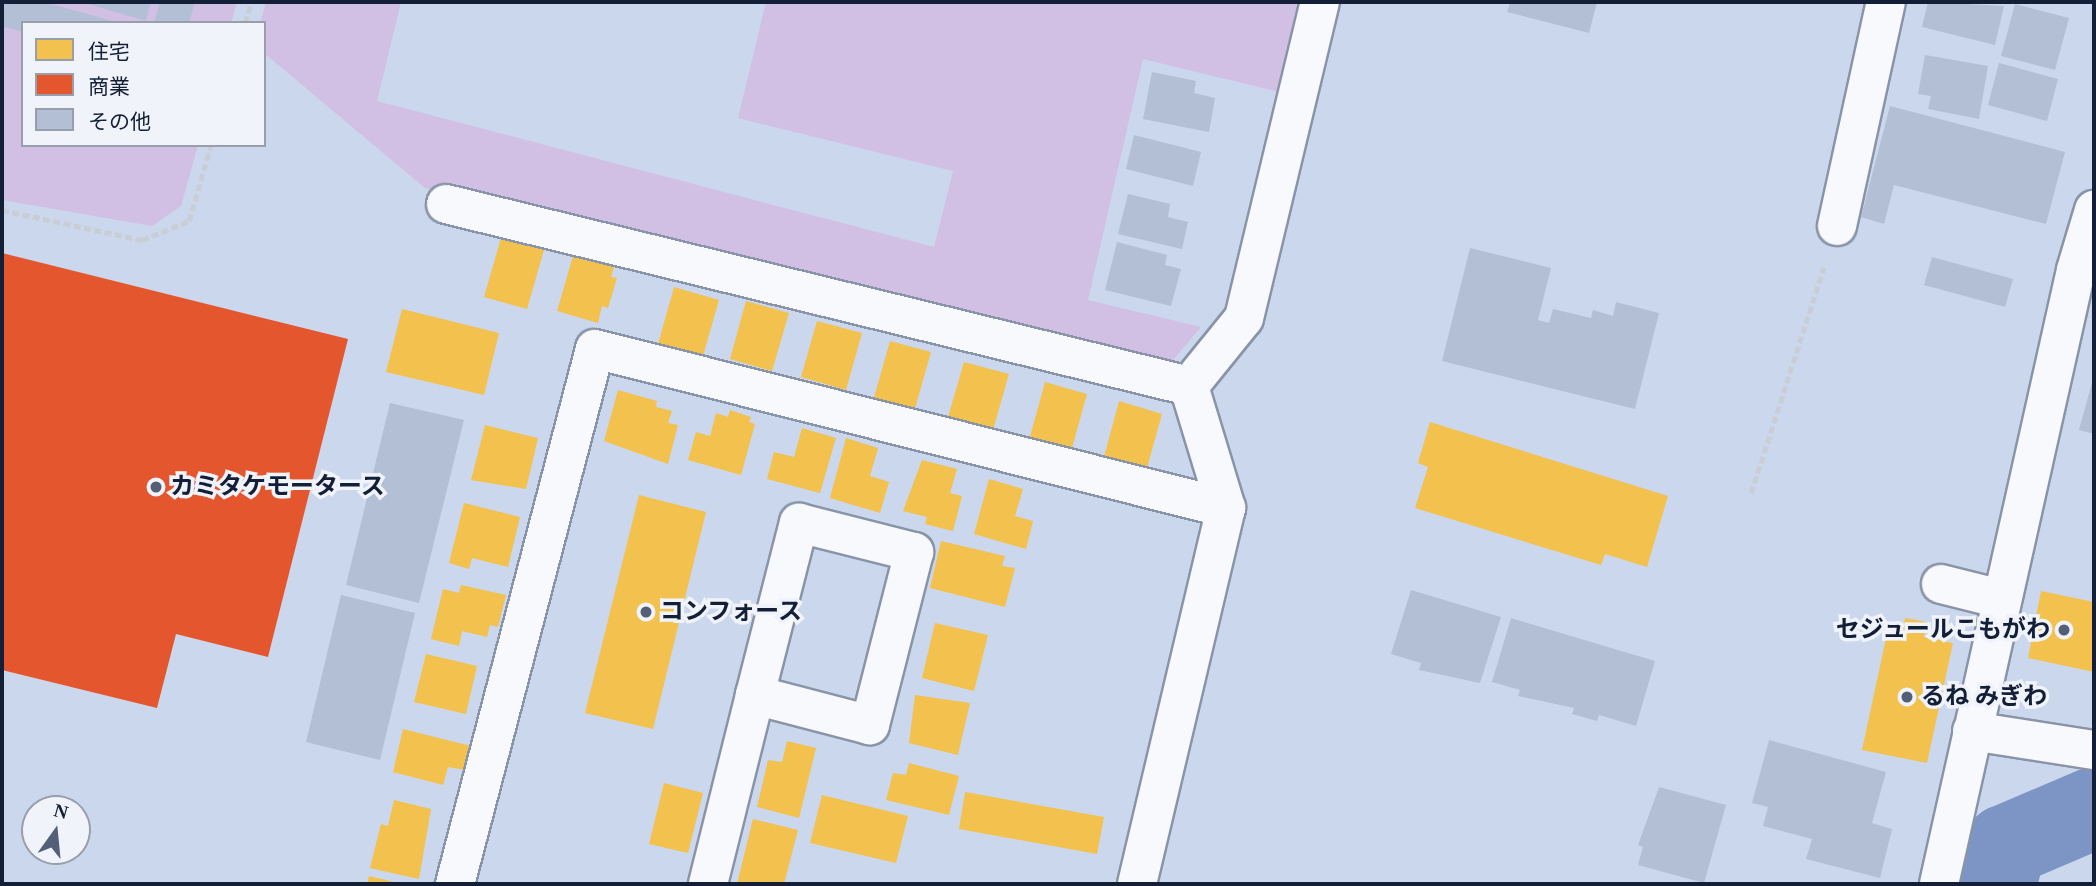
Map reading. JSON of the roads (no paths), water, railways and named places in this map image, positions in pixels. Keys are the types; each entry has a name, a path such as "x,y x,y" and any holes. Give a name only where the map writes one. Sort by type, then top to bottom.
{"street":[{"path":"1189,386 1244,318 1320,2"},
{"path":"1837,226 1885,2"},
{"path":"446,204 1189,386"},
{"path":"1939,884 2001,599 2085,272 2094,210"},
{"path":"455,884 595,349 1226,508"},
{"path":"1137,884 1226,508 1189,386"},
{"path":"708,884 755,695 799,523 914,552 870,725 755,695"},
{"path":"1941,584 2001,599"},
{"path":"1972,731 2094,750"}],"waterway":[{"path":"1996,884 2005,846 2094,808"}],"place":[{"name":"カミタケモータース","path":"156,487"},
{"name":"コンフォース","path":"646,612"},
{"name":"セジュールこもがわ","path":"2064,630"},
{"name":"るね みぎわ","path":"1907,697"}]}
